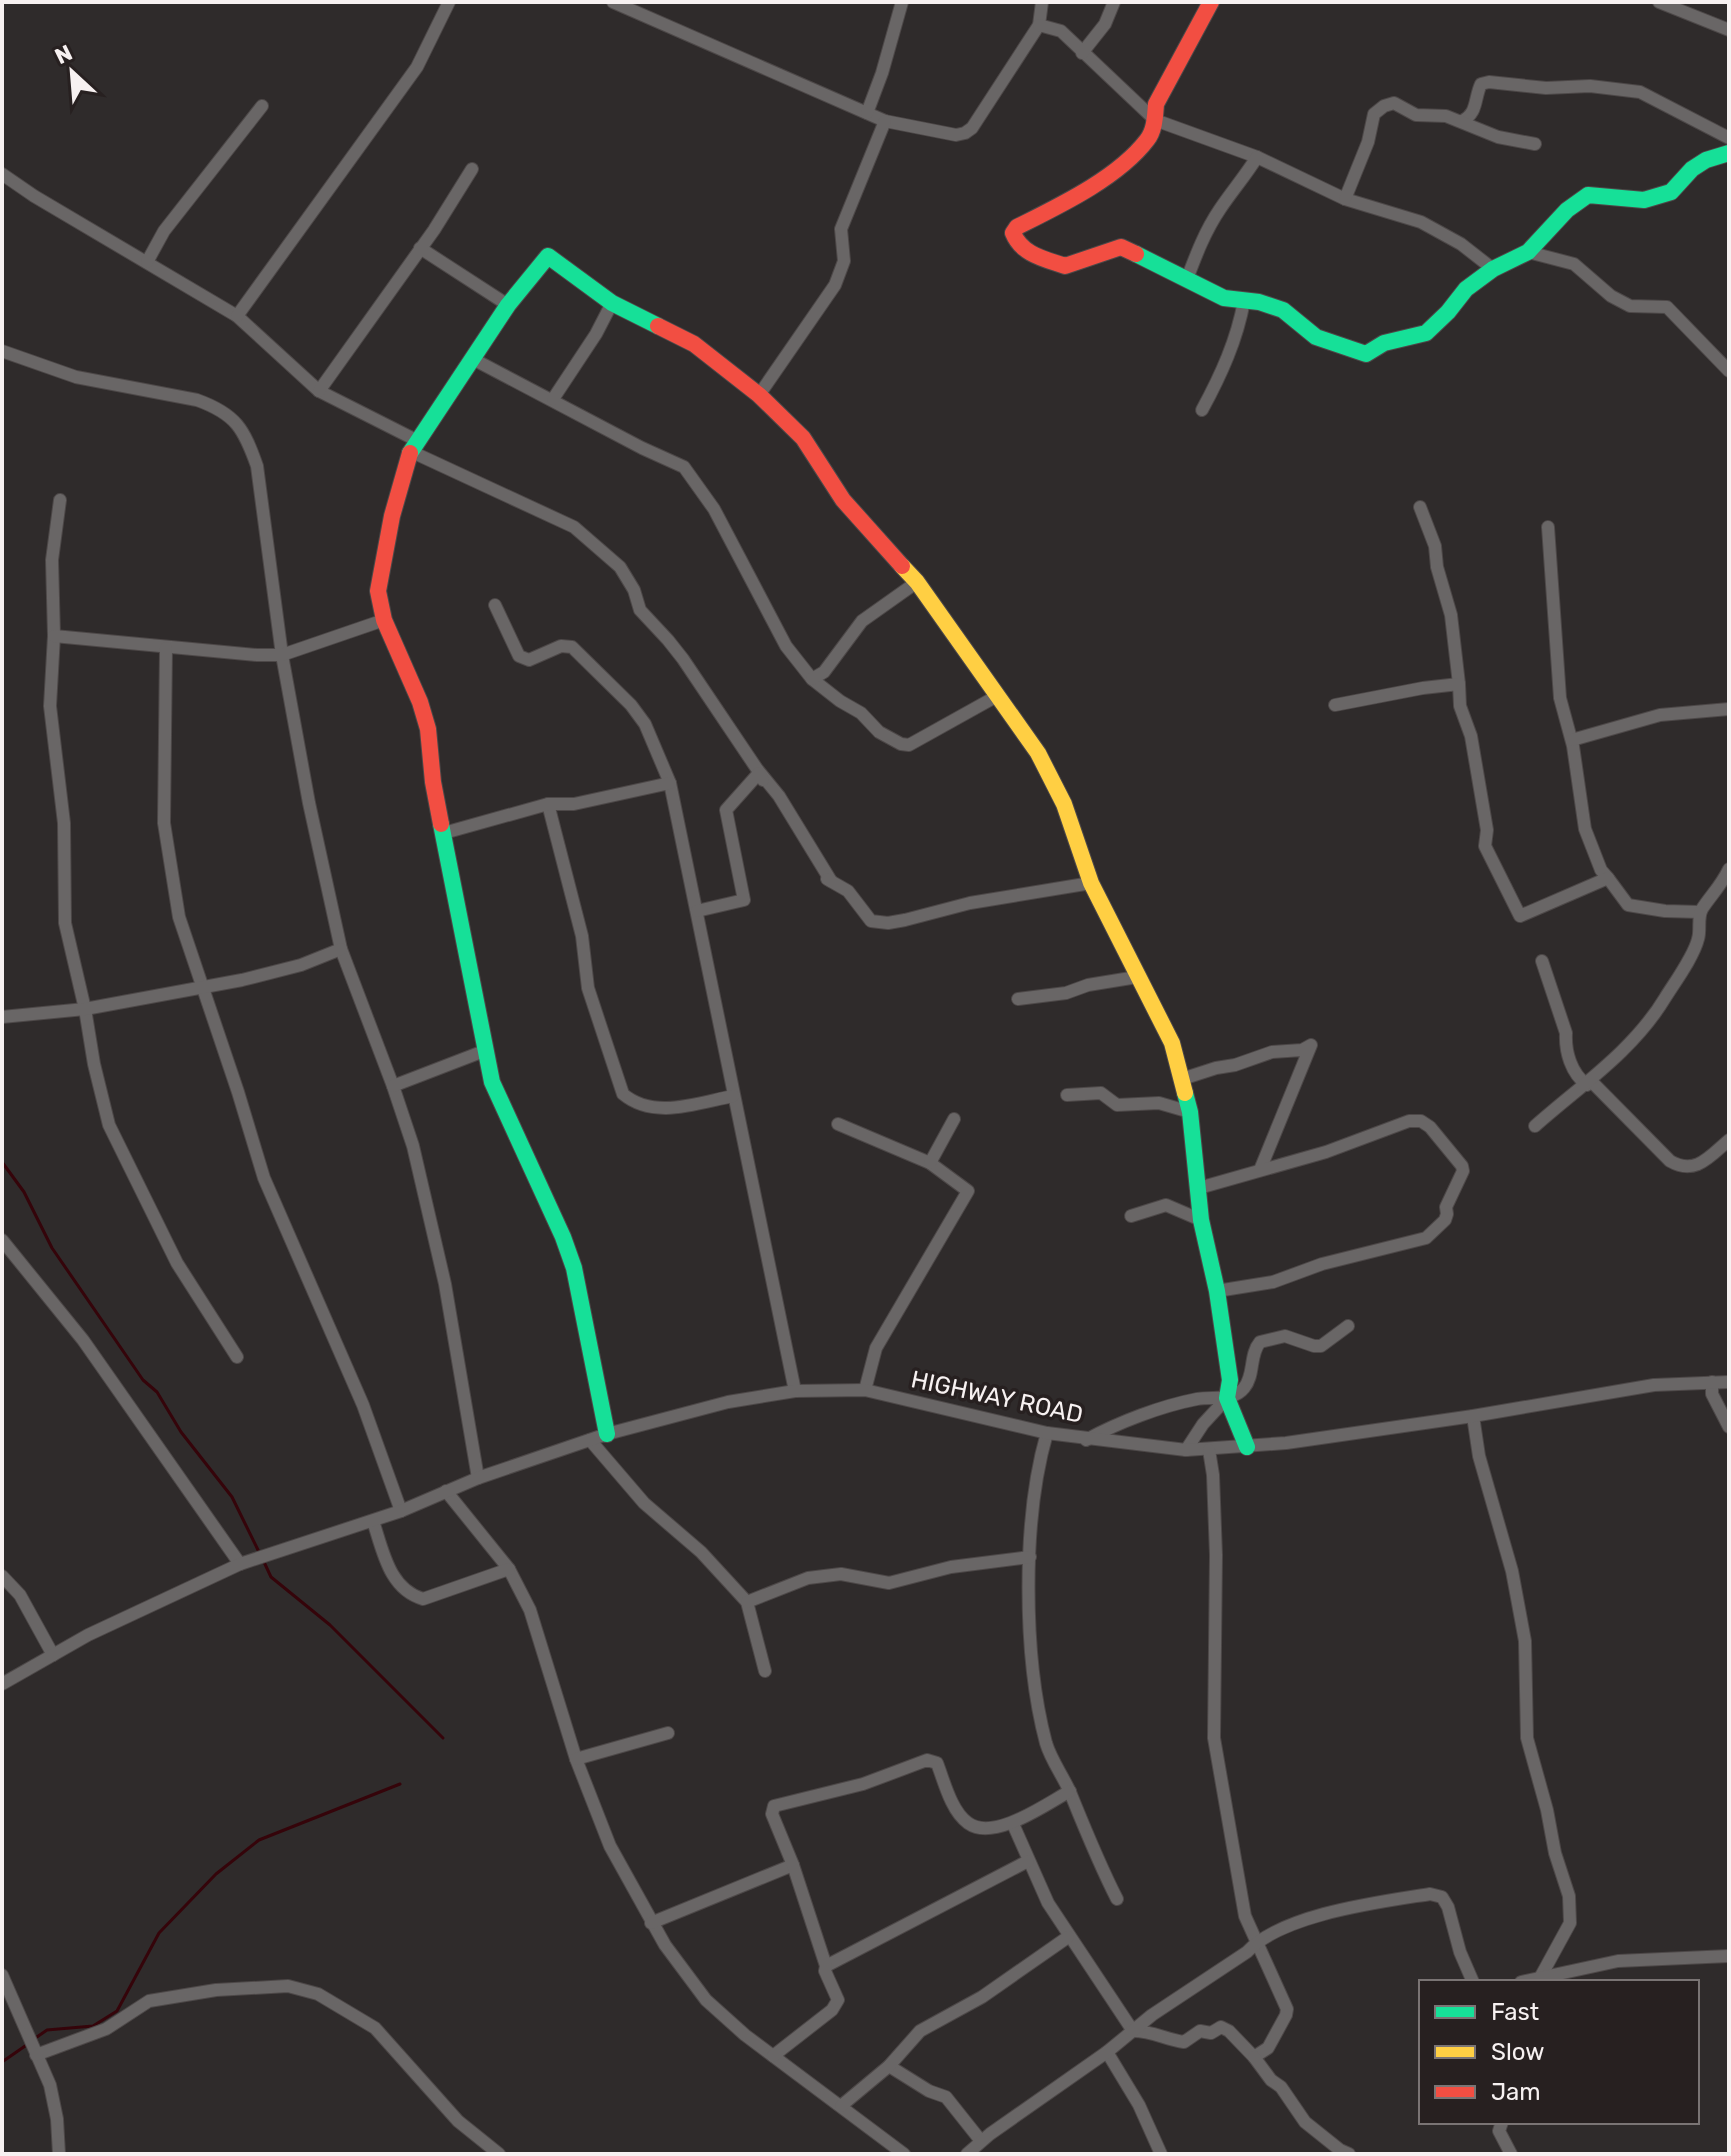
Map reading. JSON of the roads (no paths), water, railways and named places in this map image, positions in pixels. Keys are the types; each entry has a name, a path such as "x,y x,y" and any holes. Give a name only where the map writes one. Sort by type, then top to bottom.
{"street":[{"path":"237,316 417,67 449,2"},
{"path":"613,2 885,121 956,135 972,128 1039,25 1042,2"},
{"path":"867,113 902,2"},
{"path":"1082,53 1105,24 1114,2"},
{"path":"1211,2 1156,104 1149,138 1130,157 1078,196 1023,223 1013,233 1015,242 1022,249 1065,266 1121,247 1224,298 1259,302 1283,310 1316,337 1366,354 1384,343 1426,333 1466,289 1493,269 1528,252 1567,210 1588,195 1644,200 1671,192 1692,169 1706,160 1729,153"},
{"path":"1659,2 1729,30"},
{"path":"1039,25 1061,31 1155,120 1257,157 1345,199 1421,222 1461,244 1493,269"},
{"path":"1462,121 1469,118 1476,107 1481,84 1489,82 1546,88 1590,86 1640,92 1729,138"},
{"path":"1345,199 1368,142 1374,114 1394,103 1416,115 1446,116 1498,137 1535,144"},
{"path":"147,262 164,231 262,106"},
{"path":"759,395 835,285 844,261 841,229 885,121"},
{"path":"1187,279 1202,239 1257,157"},
{"path":"319,391 472,169"},
{"path":"2,174 237,316 319,391 514,501 574,527 620,567 634,590 640,610 683,659 757,769 779,796 831,881"},
{"path":"420,248 508,305"},
{"path":"1528,252 1574,264 1611,296 1630,306 1667,307 1729,371"},
{"path":"607,1434 574,1268 563,1237 492,1082 461,941 433,782 428,729 420,702 384,620 378,591 392,516 413,445 508,305 548,256 612,303 694,344 759,395 803,438 843,500 917,582 1038,753 1064,804 1091,883 1172,1043 1190,1112 1201,1220 1217,1291 1230,1380 1227,1398 1247,1447"},
{"path":"1202,410 1222,373 1244,301"},
{"path":"553,399 596,334 612,303"},
{"path":"2,351 76,377 197,400 229,415 240,426 257,466 282,655 309,803 341,949 413,1146 445,1284 478,1478"},
{"path":"473,359 684,467 714,509 786,646 812,679 861,713 879,732 909,745 997,696"},
{"path":"60,500 52,560 54,636 50,706 64,823 65,923 94,1064 109,1125 177,1263 237,1357"},
{"path":"1420,507 1435,546 1437,567 1451,615 1460,706 1471,736 1487,830 1485,846 1520,916 1608,878"},
{"path":"1548,527 1560,698 1572,740 1585,829 1601,870 1628,905 1700,912"},
{"path":"812,679 824,672 862,621 917,582"},
{"path":"495,605 519,656 529,660 567,646 572,647 610,683 645,724 670,783 795,1391"},
{"path":"54,636 166,648 282,655 384,620"},
{"path":"166,648 164,823 179,917 264,1178 363,1405 401,1511"},
{"path":"1335,705 1459,684"},
{"path":"1572,740 1660,715 1729,709"},
{"path":"697,911 744,900 726,810 759,773 824,877 848,891 871,921 888,923 970,903 1091,883"},
{"path":"444,833 548,804 574,804 670,783"},
{"path":"548,804 582,936 588,988 615,1078 623,1094 635,1104 664,1109 733,1096"},
{"path":"1535,1126 1570,1094 1589,1083 1638,1033 1663,1002 1698,940 1700,912 1720,888 1729,869"},
{"path":"2,1017 85,1009 242,980 301,965 341,949"},
{"path":"1542,961 1566,1033 1565,1046 1579,1079 1589,1083 1677,1165 1686,1168 1695,1166 1729,1140"},
{"path":"1018,999 1066,993 1088,985 1137,977"},
{"path":"1182,1079 1272,1052 1302,1050 1311,1045 1260,1170"},
{"path":"393,1086 484,1051"},
{"path":"1067,1095 1101,1093 1117,1105 1159,1103 1190,1112"},
{"path":"930,1163 954,1119"},
{"path":"1199,1188 1326,1152 1409,1121 1421,1121 1430,1127 1460,1162 1463,1171 1446,1207 1445,1220 1430,1237 1322,1264 1273,1282 1217,1291"},
{"path":"838,1124 930,1163 966,1188 967,1195 876,1348 865,1390"},
{"path":"1131,1216 1166,1205 1201,1220"},
{"path":"2,1240 83,1340 242,1564"},
{"path":"1086,1440 1113,1425 1198,1399 1227,1398 1238,1393 1246,1385 1254,1351 1260,1342 1285,1336 1321,1346 1348,1326"},
{"path":"1712,1382 1712,1394 1729,1427"},
{"name":"HIGHWAY ROAD","path":"2,1684 88,1635 242,1564 373,1521 478,1478 607,1434 728,1402 795,1391 865,1390 1086,1440 1209,1450 1473,1416 1654,1385 1729,1382"},
{"path":"1186,1450 1203,1424 1227,1398"},
{"path":"1473,1416 1479,1456 1512,1571 1525,1641 1527,1738 1555,1853 1569,1896 1570,1923 1541,1976"},
{"path":"1047,1433 1030,1520 1029,1618 1034,1675 1047,1745 1070,1791 1092,1851 1117,1899"},
{"path":"590,1440 644,1503 701,1552 747,1602 765,1671"},
{"path":"1209,1450 1216,1555 1214,1738 1245,1916 1287,2009 1268,2048 1254,2057"},
{"path":"446,1491 509,1569 530,1610 576,1759 610,1846 651,1923 706,2000 773,2056 904,2154"},
{"path":"373,1521 399,1586 410,1595 423,1599 509,1569"},
{"path":"747,1602 808,1578 841,1574 889,1583 951,1567 1030,1557"},
{"path":"2,1576 20,1595 53,1655"},
{"path":"576,1759 668,1733"},
{"path":"773,2056 837,2005 838,2000 825,1971 826,1966 793,1865 772,1814 774,1806 863,1784 927,1760 937,1763 951,1798 969,1824 980,1827 1013,1824 1070,1791"},
{"path":"1013,1824 1048,1903 1133,2031"},
{"path":"826,1966 1028,1861"},
{"path":"651,1923 793,1865"},
{"path":"967,2154 1107,2052 1152,2015 1247,1952 1256,1942 1270,1933 1320,1915 1430,1894 1442,1897 1472,1980"},
{"path":"841,2106 889,2066 920,2031 982,1997 1068,1937"},
{"path":"1528,1980 1618,1961 1729,1956"},
{"path":"2,1975 50,2085 57,2119 59,2154"},
{"path":"36,2054 106,2029 149,2001 216,1990 288,1986 318,1994 375,2028 458,2121 499,2154"},
{"path":"1133,2031 1151,2031 1170,2040 1184,2042 1200,2031 1211,2033 1221,2027 1229,2031 1271,2080 1281,2087 1305,2122 1341,2153"},
{"path":"1107,2052 1139,2105 1161,2154"},
{"path":"889,2066 929,2091 946,2097 981,2141"},
{"path":"1501,2124 1499,2131 1511,2154"}],"waterway":[{"path":"2,1162 24,1192 52,1248 143,1380 157,1392 181,1432 232,1497 259,1552"},
{"path":"264,1562 271,1577 330,1625 443,1738"},
{"path":"34,2039 47,2030 93,2026 117,2011 159,1933 216,1874 259,1840 400,1784"},
{"path":"2,2062 28,2044"}]}
